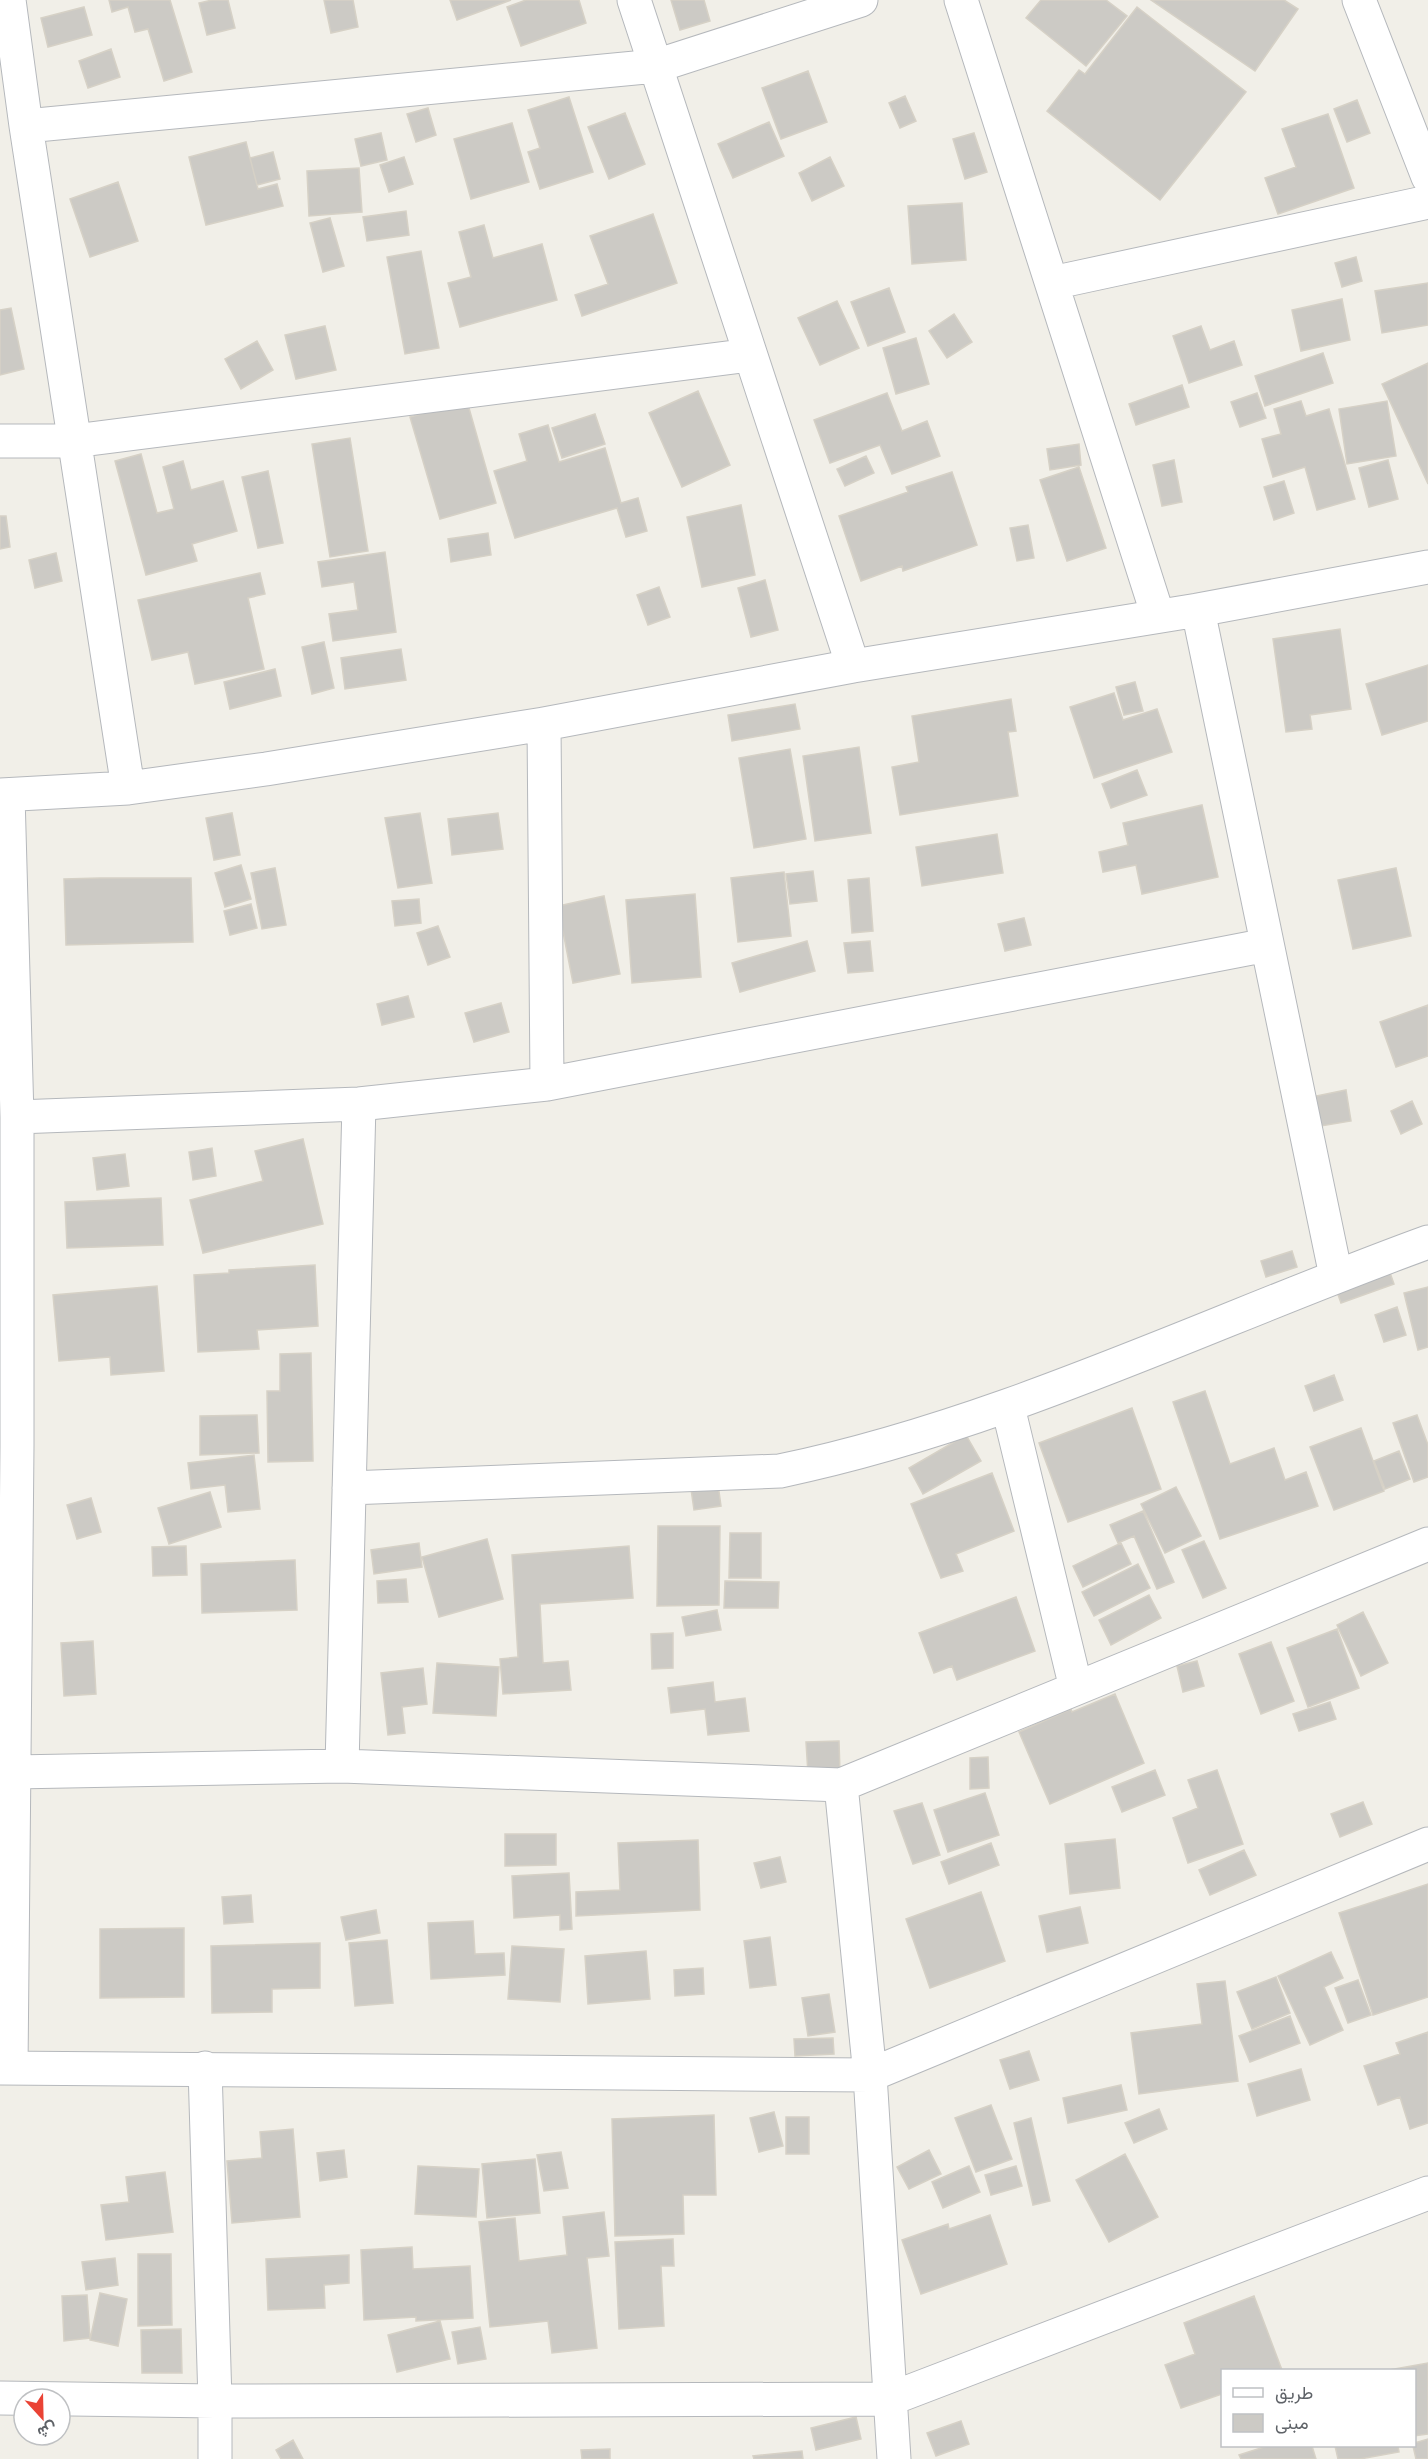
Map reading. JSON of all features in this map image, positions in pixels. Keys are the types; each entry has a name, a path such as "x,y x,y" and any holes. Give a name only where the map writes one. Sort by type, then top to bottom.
{"street":[{"path":"9,0 26,126 128,788"},
{"path":"633,0 854,666"},
{"path":"26,126 656,66 861,0"},
{"path":"961,0 1158,616"},
{"path":"1359,0 1428,177"},
{"path":"1052,283 1428,202"},
{"path":"0,441 74,441 750,355"},
{"path":"1428,567 1198,610 854,666 544,724 266,770 128,788 4,795 17,1117 9,1446 14,1772 5,2068 870,2075 1428,1844"},
{"path":"1198,610 1336,1276"},
{"path":"544,724 547,1084"},
{"path":"17,1117 359,1104 547,1084 1267,945"},
{"path":"342,1766 359,1104"},
{"path":"350,1488 780,1471 826,1462 1008,1407 1336,1276 1428,1242"},
{"path":"1008,1407 1076,1688"},
{"path":"14,1772 342,1766 841,1785 1428,1544"},
{"path":"841,1785 870,2075 894,2459"},
{"path":"205,2068 215,2459"},
{"path":"0,2398 215,2401 890,2399 1428,2193"}],"building":[{"path":"109,0 170,0 192,72 164,81 148,29 135,32 128,7 112,12"},
{"path":"228,0 235,28 207,35 199,3"},
{"path":"324,0 353,0 358,27 331,33"},
{"path":"450,0 511,0 457,20"},
{"path":"526,0 579,0 586,23 521,46 507,7"},
{"path":"671,0 704,0 710,21 680,30"},
{"path":"1041,0 1106,0 1127,16 1086,66 1026,18"},
{"path":"1151,0 1284,0 1298,9 1255,71"},
{"path":"84,7 92,35 48,47 41,18"},
{"path":"1137,7 1246,92 1160,200 1047,111 1079,70 1085,74"},
{"path":"111,49 120,77 88,88 79,61"},
{"path":"808,71 827,122 781,139 762,88"},
{"path":"905,96 916,121 900,128 889,103"},
{"path":"569,97 593,172 540,189 528,152 540,148 528,110"},
{"path":"1357,100 1370,133 1347,142 1334,109"},
{"path":"428,108 436,135 416,142 407,114"},
{"path":"625,113 645,164 609,179 588,127"},
{"path":"1328,114 1354,188 1278,214 1265,178 1296,167 1282,129"},
{"path":"769,122 784,156 733,178 718,144"},
{"path":"512,123 529,182 471,199 454,139"},
{"path":"381,133 387,160 361,166 355,139"},
{"path":"974,133 987,172 965,179 953,139"},
{"path":"246,142 258,189 277,184 283,206 206,225 189,157"},
{"path":"273,152 280,179 257,185 250,158"},
{"path":"404,157 413,184 389,192 380,165"},
{"path":"830,157 844,186 812,201 799,173"},
{"path":"359,168 362,212 309,216 307,171"},
{"path":"118,182 138,241 90,257 70,199"},
{"path":"962,203 966,260 912,264 908,206"},
{"path":"406,211 409,235 367,241 363,217"},
{"path":"653,214 677,283 582,316 575,295 608,284 590,236"},
{"path":"330,218 344,266 323,272 310,223"},
{"path":"484,225 493,258 542,244 557,300 460,327 448,283 471,277 459,232"},
{"path":"421,251 439,348 405,354 387,257"},
{"path":"1356,257 1362,281 1342,287 1335,263"},
{"path":"1428,283 1428,325 1382,333 1375,291"},
{"path":"889,288 905,332 868,346 851,302"},
{"path":"1342,299 1350,340 1301,351 1292,310"},
{"path":"837,301 859,348 820,365 798,318"},
{"path":"11,308 24,369 0,375 0,310"},
{"path":"954,314 972,342 947,358 929,331"},
{"path":"325,326 336,370 296,379 285,335"},
{"path":"1201,326 1210,350 1234,341 1242,365 1189,383 1173,336"},
{"path":"916,338 929,384 896,394 883,348"},
{"path":"257,341 273,370 241,389 225,359"},
{"path":"1323,353 1333,383 1265,406 1255,376"},
{"path":"1428,363 1428,484 1382,384"},
{"path":"1182,385 1189,407 1136,425 1129,404"},
{"path":"698,391 730,465 682,487 649,413"},
{"path":"887,393 902,431 927,421 940,456 892,474 880,445 830,463 814,420"},
{"path":"1257,393 1266,418 1240,427 1231,402"},
{"path":"467,401 496,503 440,519 410,417"},
{"path":"1301,401 1306,416 1329,409 1355,499 1317,510 1305,467 1273,477 1262,439 1281,434 1274,409"},
{"path":"1387,401 1396,456 1347,464 1339,409"},
{"path":"595,414 605,444 562,458 552,428"},
{"path":"548,425 559,462 605,448 621,503 638,498 647,531 626,537 617,508 515,538 494,471 527,461 519,434"},
{"path":"350,438 368,551 330,557 312,444"},
{"path":"1079,444 1081,465 1050,470 1047,449"},
{"path":"141,454 157,513 174,509 163,467 183,461 191,490 223,481 237,531 192,544 197,561 146,575 115,461"},
{"path":"866,456 874,473 845,486 837,469"},
{"path":"1174,460 1182,502 1162,506 1153,465"},
{"path":"1388,460 1398,499 1369,507 1359,468"},
{"path":"1079,467 1106,548 1067,561 1040,480"},
{"path":"268,471 283,543 258,548 242,477"},
{"path":"952,472 977,545 903,571 902,566 861,581 839,516 908,492 906,487"},
{"path":"1284,481 1294,513 1274,520 1264,487"},
{"path":"741,505 755,575 702,587 687,517"},
{"path":"0,516 6,516 10,547 0,549"},
{"path":"1028,525 1034,558 1017,561 1010,528"},
{"path":"488,533 491,555 451,562 448,539"},
{"path":"385,552 396,632 333,641 329,614 358,610 354,582 322,587 318,562"},
{"path":"56,553 62,581 35,588 29,560"},
{"path":"260,573 265,594 248,598 264,669 195,684 188,652 152,660 138,600"},
{"path":"765,580 778,630 751,637 738,588"},
{"path":"659,587 670,617 648,625 637,595"},
{"path":"1340,629 1351,709 1310,715 1312,729 1286,732 1273,639"},
{"path":"324,642 334,688 312,694 302,647"},
{"path":"401,649 406,680 345,689 341,658"},
{"path":"1428,665 1428,721 1382,735 1366,684"},
{"path":"275,669 281,696 230,709 224,682"},
{"path":"1135,682 1143,711 1124,715 1116,687"},
{"path":"1114,693 1123,720 1157,709 1172,752 1094,778 1070,707"},
{"path":"1011,699 1016,731 1008,732 1018,796 900,815 892,767 919,762 912,716"},
{"path":"795,704 800,729 732,741 728,715"},
{"path":"859,747 871,833 815,841 803,756"},
{"path":"790,749 806,839 754,848 739,758"},
{"path":"1137,770 1147,795 1111,808 1102,784"},
{"path":"1202,805 1218,877 1142,894 1136,865 1103,872 1099,852 1128,845 1123,823"},
{"path":"232,813 240,855 214,860 206,818"},
{"path":"420,813 432,883 398,888 385,818"},
{"path":"498,813 503,849 452,855 448,819"},
{"path":"997,834 1003,873 922,886 916,847"},
{"path":"241,865 251,899 225,907 215,873"},
{"path":"275,868 286,925 262,929 251,873"},
{"path":"1396,868 1411,936 1353,949 1338,880"},
{"path":"813,871 817,901 790,904 786,874"},
{"path":"784,872 791,936 738,942 731,878"},
{"path":"191,878 193,942 66,945 64,879"},
{"path":"869,878 873,931 852,933 848,880"},
{"path":"695,894 701,977 632,983 626,900"},
{"path":"604,896 620,974 573,983 558,906"},
{"path":"419,899 421,923 395,926 392,901"},
{"path":"251,904 257,928 230,935 224,911"},
{"path":"1024,918 1031,945 1005,951 998,924"},
{"path":"438,926 450,957 428,965 417,933"},
{"path":"807,941 815,971 740,992 732,963"},
{"path":"870,941 873,971 848,973 844,943"},
{"path":"408,996 414,1017 382,1025 377,1004"},
{"path":"501,1003 509,1032 474,1042 465,1013"},
{"path":"1428,1005 1428,1056 1396,1067 1380,1022"},
{"path":"1346,1090 1351,1121 1321,1126 1316,1096"},
{"path":"1412,1101 1422,1124 1401,1134 1391,1111"},
{"path":"303,1139 323,1224 203,1253 190,1200 263,1181 255,1151"},
{"path":"212,1148 216,1176 193,1180 189,1152"},
{"path":"125,1154 129,1186 97,1190 93,1158"},
{"path":"161,1198 163,1245 67,1248 65,1202"},
{"path":"1292,1251 1297,1267 1266,1277 1261,1261"},
{"path":"1383,1253 1394,1284 1341,1303 1330,1272"},
{"path":"315,1265 318,1326 257,1330 259,1349 198,1352 194,1275 229,1273 229,1270"},
{"path":"157,1286 164,1371 111,1375 110,1357 59,1361 53,1295"},
{"path":"1428,1287 1428,1347 1418,1350 1404,1293"},
{"path":"1397,1307 1406,1335 1384,1342 1375,1315"},
{"path":"311,1353 313,1461 268,1462 267,1391 280,1391 280,1354"},
{"path":"1334,1375 1343,1400 1314,1411 1305,1386"},
{"path":"1205,1391 1230,1464 1274,1448 1285,1480 1306,1472 1318,1506 1220,1539 1173,1402"},
{"path":"1132,1408 1161,1489 1068,1522 1039,1443"},
{"path":"257,1415 259,1453 200,1455 200,1416"},
{"path":"1417,1415 1428,1445 1428,1477 1414,1482 1393,1423"},
{"path":"1361,1428 1384,1491 1334,1510 1310,1447"},
{"path":"966,1435 981,1461 923,1494 909,1468"},
{"path":"1399,1451 1410,1479 1385,1489 1374,1461"},
{"path":"254,1455 260,1509 228,1512 225,1485 191,1489 188,1463"},
{"path":"992,1473 1014,1531 956,1554 963,1571 941,1578 911,1504"},
{"path":"717,1477 721,1506 694,1510 690,1482"},
{"path":"1176,1487 1201,1536 1165,1553 1141,1504"},
{"path":"210,1492 221,1527 169,1544 158,1508"},
{"path":"91,1498 101,1532 77,1539 67,1505"},
{"path":"1143,1511 1174,1582 1157,1589 1134,1536 1118,1543 1110,1525"},
{"path":"658,1526 720,1526 719,1605 657,1606"},
{"path":"730,1533 761,1533 761,1578 729,1578"},
{"path":"487,1539 503,1599 439,1617 422,1557"},
{"path":"1204,1541 1226,1588 1203,1598 1182,1550"},
{"path":"419,1543 422,1567 374,1574 371,1550"},
{"path":"1121,1543 1131,1564 1083,1587 1073,1566"},
{"path":"186,1546 187,1575 153,1576 152,1547"},
{"path":"629,1546 633,1598 540,1604 543,1663 568,1661 571,1690 503,1694 500,1659 518,1657 512,1555"},
{"path":"295,1560 297,1610 202,1613 201,1564"},
{"path":"1138,1564 1150,1588 1094,1616 1082,1592"},
{"path":"406,1579 408,1602 378,1603 377,1581"},
{"path":"725,1581 779,1582 778,1608 724,1608"},
{"path":"1149,1595 1161,1618 1111,1645 1099,1620"},
{"path":"1016,1597 1035,1651 957,1680 952,1666 934,1673 919,1633"},
{"path":"717,1610 721,1630 686,1636 682,1617"},
{"path":"1363,1612 1388,1663 1361,1676 1337,1625"},
{"path":"1337,1629 1359,1688 1308,1707 1287,1648"},
{"path":"673,1633 673,1668 652,1669 651,1634"},
{"path":"93,1641 96,1694 64,1696 61,1643"},
{"path":"1271,1642 1294,1701 1261,1714 1239,1654"},
{"path":"1197,1661 1204,1686 1183,1692 1177,1666"},
{"path":"437,1663 499,1667 496,1716 433,1713"},
{"path":"423,1668 427,1704 402,1707 405,1733 388,1735 381,1673"},
{"path":"713,1682 715,1702 745,1698 749,1731 708,1735 705,1709 671,1713 668,1688"},
{"path":"1115,1694 1144,1763 1050,1804 1019,1732 1071,1709 1072,1712"},
{"path":"1330,1702 1336,1719 1299,1731 1293,1714"},
{"path":"839,1741 840,1773 808,1774 806,1742"},
{"path":"988,1757 989,1788 970,1789 970,1758"},
{"path":"1155,1770 1165,1795 1122,1812 1112,1787"},
{"path":"1217,1770 1243,1844 1188,1863 1173,1818 1198,1808 1188,1780"},
{"path":"985,1793 999,1835 948,1852 934,1810"},
{"path":"1363,1802 1372,1824 1340,1837 1331,1814"},
{"path":"922,1803 940,1855 913,1864 894,1811"},
{"path":"505,1834 556,1834 556,1865 505,1866"},
{"path":"1115,1839 1120,1888 1070,1894 1065,1844"},
{"path":"698,1840 700,1910 576,1916 576,1892 620,1890 618,1843"},
{"path":"991,1843 999,1865 949,1884 941,1862"},
{"path":"1244,1850 1256,1875 1210,1895 1199,1870"},
{"path":"780,1857 786,1882 761,1888 754,1863"},
{"path":"569,1873 572,1929 560,1930 560,1915 514,1918 512,1876"},
{"path":"1428,1884 1428,1997 1373,2015 1339,1913"},
{"path":"981,1892 1005,1961 930,1988 906,1919"},
{"path":"251,1895 253,1922 224,1924 222,1897"},
{"path":"1080,1907 1088,1943 1047,1952 1039,1916"},
{"path":"376,1910 380,1933 346,1940 341,1917"},
{"path":"473,1921 475,1954 504,1953 505,1975 431,1979 428,1923"},
{"path":"184,1928 184,1997 100,1998 100,1929"},
{"path":"770,1937 776,1985 750,1988 744,1941"},
{"path":"387,1940 393,2003 355,2006 349,1943"},
{"path":"320,1943 320,1988 272,1989 272,2012 212,2013 211,1946"},
{"path":"512,1946 564,1949 560,2002 508,1999"},
{"path":"646,1951 650,1999 588,2004 585,1956"},
{"path":"1331,1952 1343,1978 1324,1987 1343,2030 1310,2045 1278,1976"},
{"path":"703,1968 704,1994 675,1996 674,1970"},
{"path":"1276,1977 1290,2013 1252,2029 1237,1992"},
{"path":"1358,1980 1371,2015 1348,2023 1335,1988"},
{"path":"1225,1981 1238,2081 1139,2094 1131,2033 1202,2024 1197,1984"},
{"path":"829,1994 835,2032 808,2036 802,1998"},
{"path":"1290,2016 1300,2043 1250,2062 1239,2036"},
{"path":"1428,2032 1428,2123 1410,2129 1400,2097 1378,2105 1364,2066 1400,2054 1396,2043"},
{"path":"833,2038 834,2054 795,2056 794,2039"},
{"path":"1029,2051 1039,2080 1010,2089 1000,2060"},
{"path":"1301,2069 1310,2100 1257,2116 1248,2084"},
{"path":"1121,2085 1127,2110 1068,2123 1063,2098"},
{"path":"991,2105 1012,2159 976,2172 955,2118"},
{"path":"1159,2109 1167,2129 1134,2143 1125,2123"},
{"path":"774,2112 783,2146 759,2152 750,2118"},
{"path":"714,2115 716,2195 683,2195 684,2234 615,2236 612,2119"},
{"path":"786,2117 809,2117 809,2154 786,2154"},
{"path":"1031,2118 1050,2201 1033,2205 1014,2123"},
{"path":"293,2129 300,2217 232,2223 227,2161 262,2158 260,2132"},
{"path":"344,2150 347,2177 320,2181 317,2153"},
{"path":"929,2150 941,2174 909,2189 897,2167"},
{"path":"561,2152 568,2188 544,2191 537,2155"},
{"path":"1125,2154 1158,2217 1109,2242 1076,2180"},
{"path":"535,2159 540,2213 487,2218 482,2164"},
{"path":"418,2166 479,2169 476,2217 415,2214"},
{"path":"969,2166 980,2192 943,2208 932,2182"},
{"path":"1016,2166 1022,2186 991,2195 985,2175"},
{"path":"165,2172 173,2232 106,2240 101,2205 129,2202 126,2177"},
{"path":"604,2212 609,2256 587,2258 597,2348 552,2353 548,2321 490,2327 479,2222 515,2218 519,2261 567,2255 563,2217"},
{"path":"990,2215 1007,2264 921,2294 902,2240 948,2224 949,2229"},
{"path":"673,2239 674,2266 661,2266 664,2326 619,2329 615,2242"},
{"path":"412,2247 413,2269 470,2266 473,2318 416,2321 416,2317 364,2320 361,2250"},
{"path":"138,2254 171,2254 172,2325 138,2326"},
{"path":"349,2255 349,2283 324,2285 325,2308 268,2310 266,2259"},
{"path":"115,2258 118,2285 86,2290 82,2262"},
{"path":"100,2293 127,2299 118,2346 90,2340"},
{"path":"87,2295 90,2338 64,2341 62,2296"},
{"path":"1254,2296 1282,2369 1221,2369 1221,2394 1181,2408 1165,2365 1195,2354 1184,2323"},
{"path":"440,2321 450,2359 397,2372 388,2335"},
{"path":"480,2327 486,2359 458,2364 452,2332"},
{"path":"181,2329 182,2373 142,2373 141,2330"},
{"path":"1428,2363 1428,2434 1416,2436 1416,2369 1395,2369"},
{"path":"856,2417 861,2439 816,2450 811,2428"},
{"path":"961,2421 969,2444 936,2456 927,2433"},
{"path":"1428,2439 1428,2459 1416,2459 1413,2447 1416,2447 1416,2442"},
{"path":"293,2440 303,2459 281,2459 276,2450"},
{"path":"1264,2447 1312,2447 1316,2459 1241,2459 1239,2455"},
{"path":"1335,2447 1398,2447 1399,2452 1360,2459 1338,2459"},
{"path":"610,2449 610,2459 582,2459 581,2450"},
{"path":"802,2451 803,2459 754,2459 753,2456"}]}
